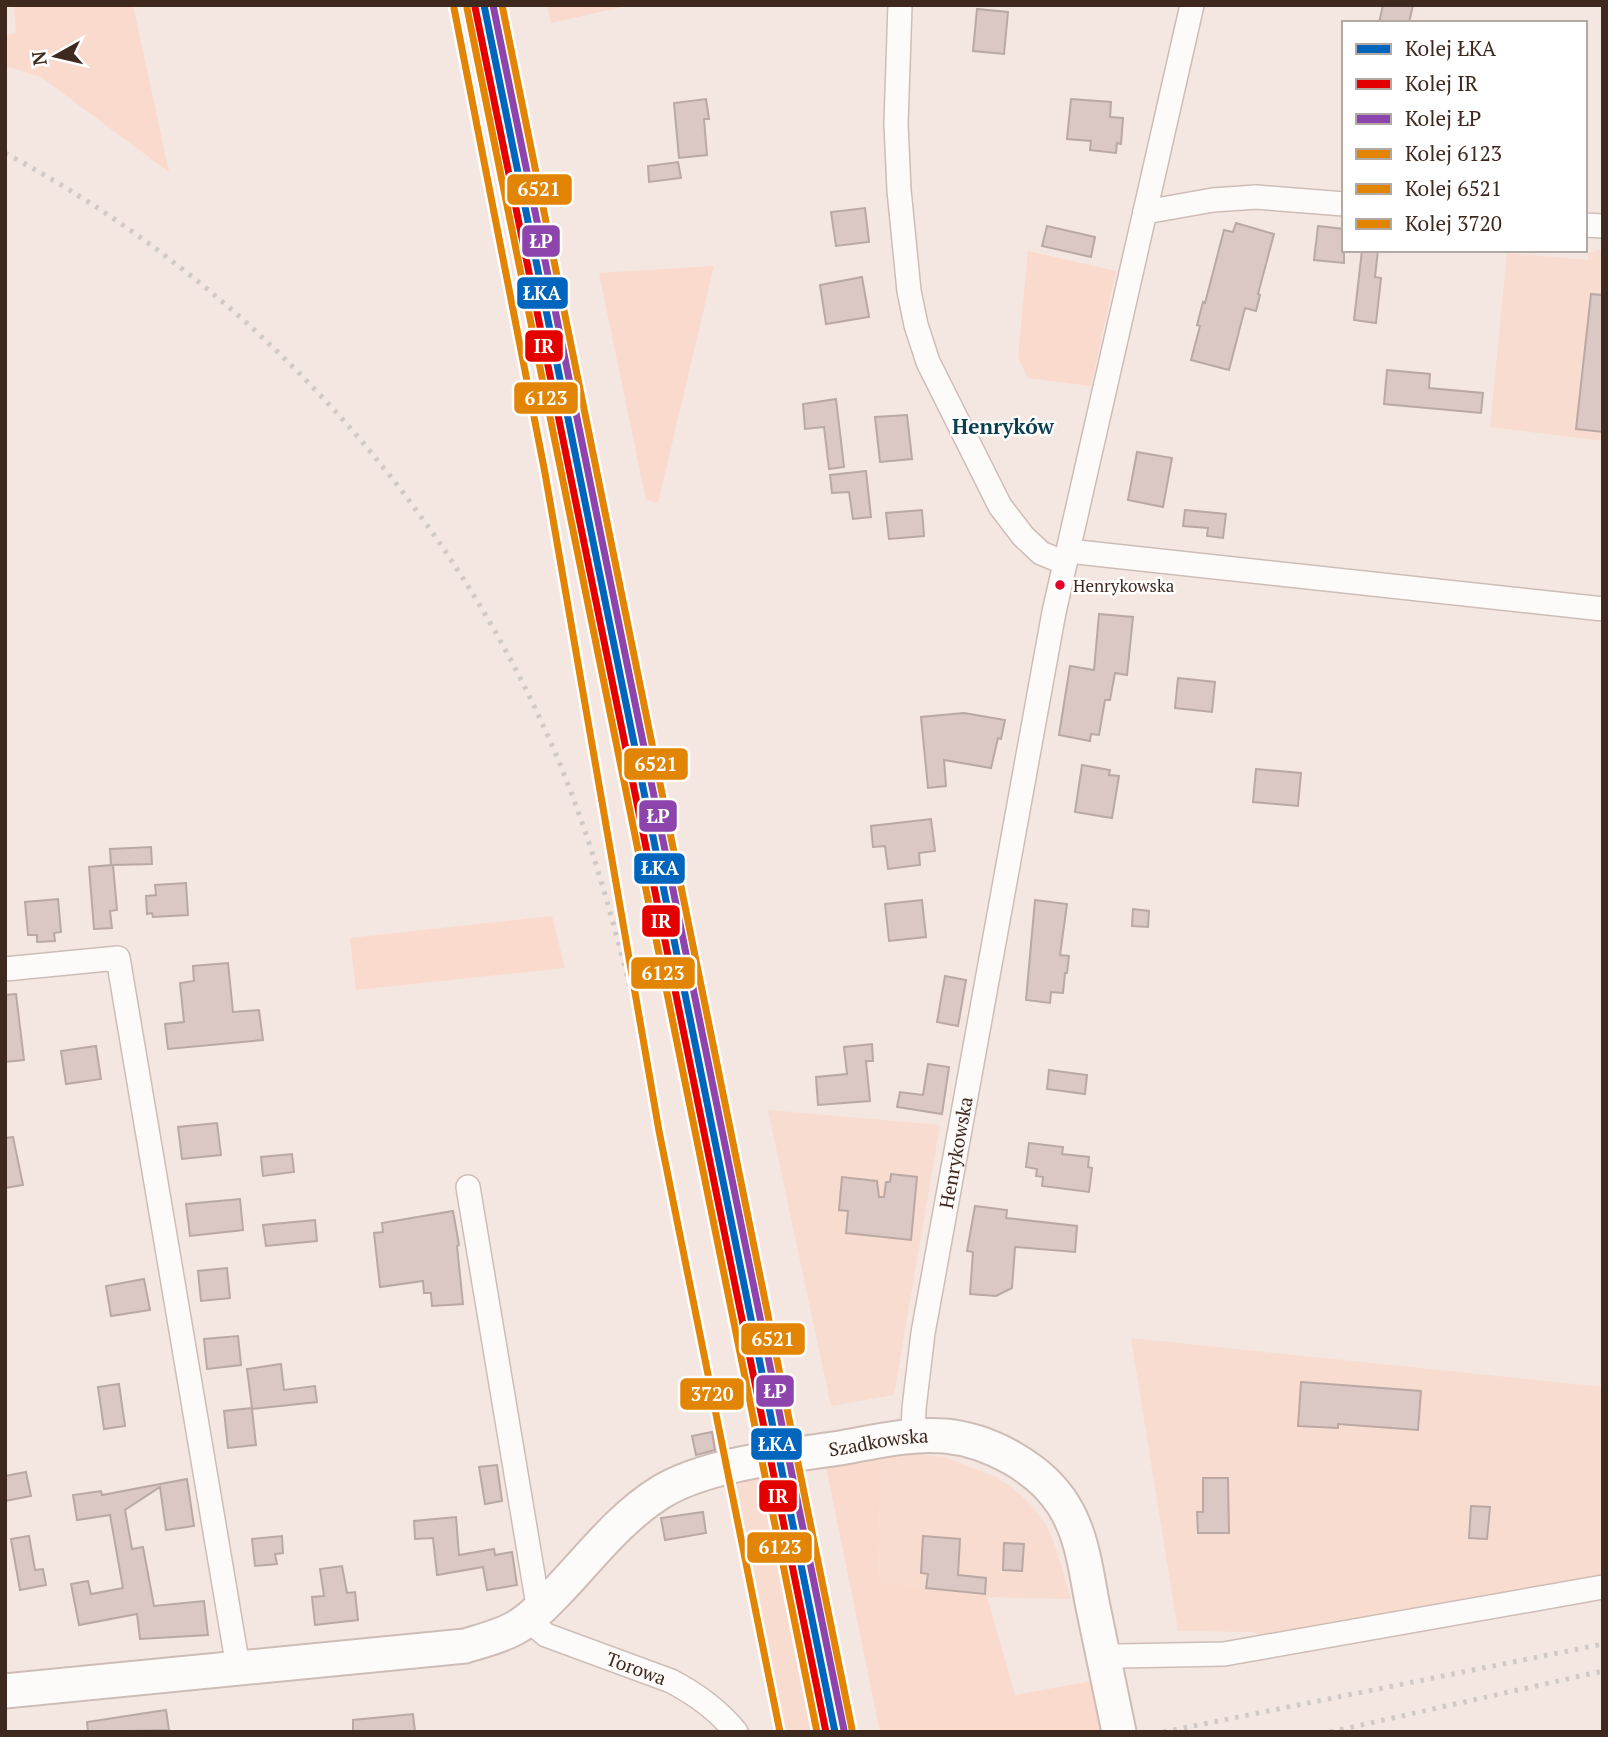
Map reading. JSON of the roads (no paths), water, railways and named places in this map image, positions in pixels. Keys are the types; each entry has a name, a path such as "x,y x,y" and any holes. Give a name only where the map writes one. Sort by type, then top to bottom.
{"street":[{"path":"900,5 896,124 899,190 909,291 916,326 928,362 1000,506 1023,536 1041,553 1603,609"},
{"name":"Henrykowska","path":"914,1436 914,1408 923,1333 1054,612 1192,5"},
{"path":"1145,212 1213,200 1256,197 1342,204"},
{"path":"5,969 118,958 238,1667"},
{"path":"5,1691 453,1648 522,1622 468,1187"},
{"name":"Szadkowska","path":"522,1622 623,1521 661,1492 682,1481 780,1458 914,1436 946,1436 981,1445 1013,1459 1046,1483 1064,1506 1076,1531 1119,1732"},
{"path":"1104,1659 1119,1656 1224,1654 1603,1587"},
{"name":"Torowa","path":"522,1622 689,1690 724,1718 736,1732"}],"railway":[{"path":"5,153 95,206 179,267 259,334 332,408 399,488 460,573 512,663 570,789 603,889 631,990 782,1732"},
{"path":"1163,1732 1603,1644"},
{"path":"1330,1732 1603,1671"}],"rail line":[{"name":"ŁKA","path":"484,5 835,1732"},
{"name":"ŁP","path":"493,5 844,1730"},
{"name":"6521","path":"502,5 852,1729"},
{"name":"IR","path":"475,7 826,1732"},
{"name":"3720","path":"454,8 545,473 659,1131 780,1732"},
{"name":"6123","path":"467,8 817,1732"}],"place":[{"name":"Henrykowska","path":"1060,585"}],"district":[{"name":"Henryków","path":"1003,427"}]}
